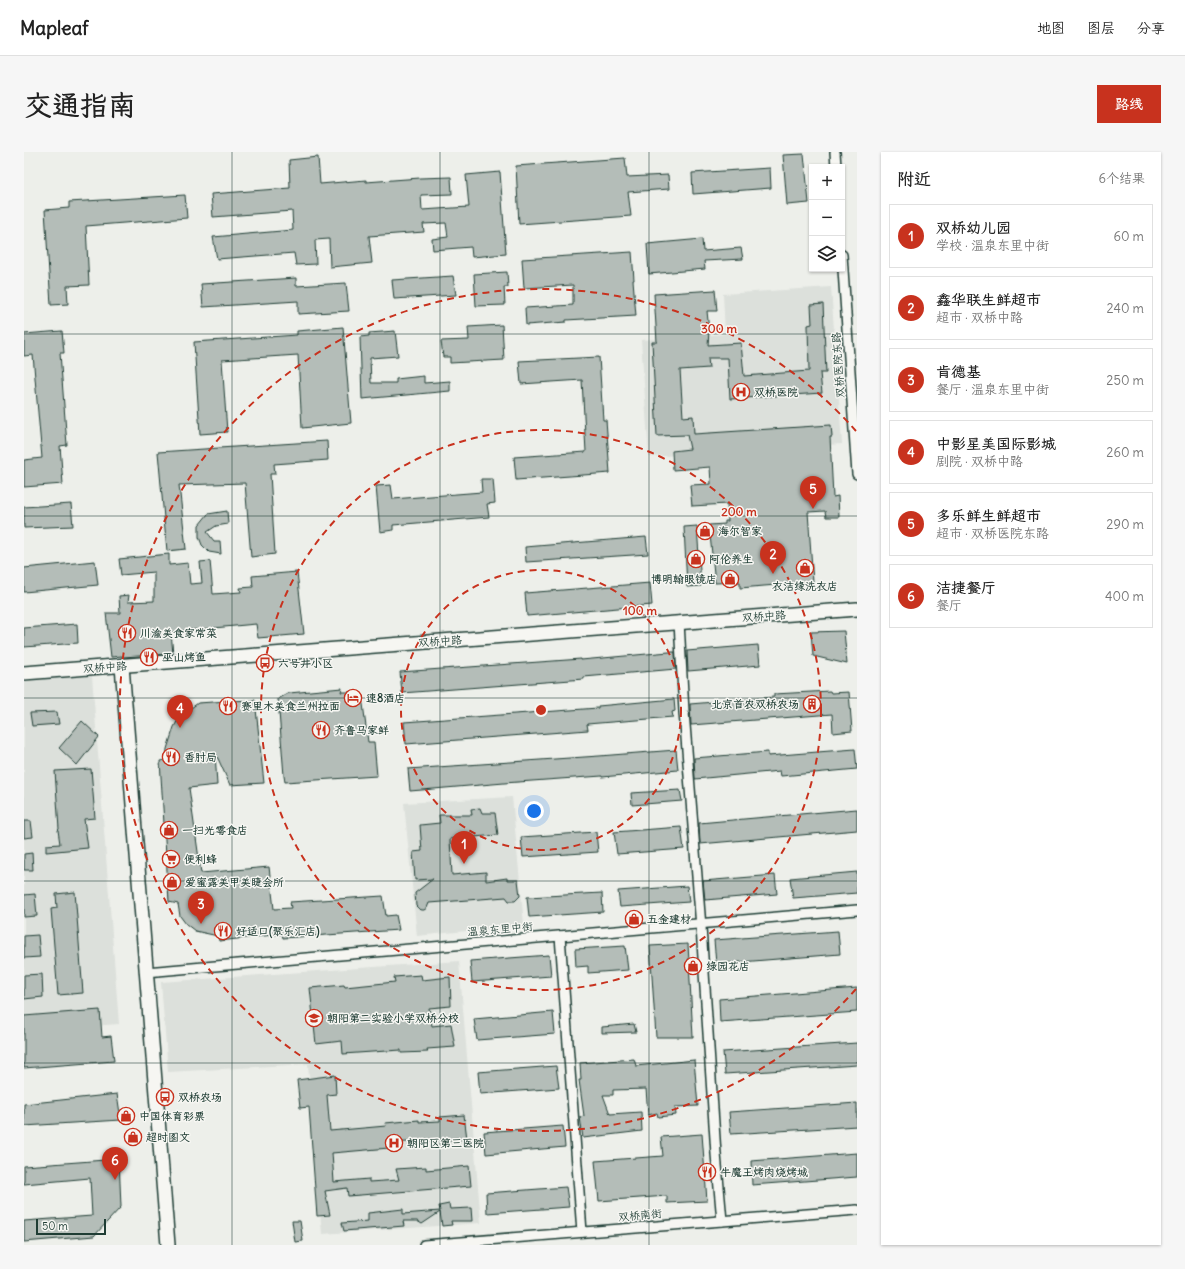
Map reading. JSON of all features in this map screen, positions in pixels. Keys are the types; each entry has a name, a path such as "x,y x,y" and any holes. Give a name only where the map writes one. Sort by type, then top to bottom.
{"street":[{"path":"835,152 836,164"},
{"name":"双桥医院东路","path":"843,272 857,474"},
{"name":"双桥中路","path":"24,673 857,609"},
{"path":"679,622 684,712 701,923 716,1154 722,1221"},
{"path":"122,666 168,1245"},
{"name":"温泉东里中街","path":"146,972 857,910"},
{"path":"560,936 582,1232"},
{"name":"双桥南街","path":"424,1245 857,1210"}],"shaded area":[{"name":"双桥医院","path":"831,287 842,444 649,457 641,340 725,334 723,294"},
{"path":"92,676 119,1024 24,1031 24,681"},
{"path":"512,797 524,925 417,936 404,803"},
{"path":"459,961 481,1223 322,1234 308,1064 168,1072 161,982"}],"building":[{"path":"804,154 809,203 787,205 783,155"},
{"path":"318,157 320,184 366,180 366,182 451,177 452,194 421,195 422,210 469,207 466,175 500,172 506,254 472,257 471,247 433,250 432,239 448,237 446,223 423,224 424,232 369,236 372,263 330,267 329,239 315,240 316,264 296,265 294,253 217,259 213,237 293,230 292,211 213,217 211,194 290,188 289,160"},
{"path":"625,158 627,177 668,175 669,189 628,192 631,216 519,224 516,166"},
{"path":"770,168 771,188 693,194 692,173"},
{"path":"185,195 187,218 86,226 89,285 67,286 68,304 51,305 45,210 69,208 69,202"},
{"path":"702,239 703,251 741,248 743,259 704,261 705,269 649,274 647,244"},
{"path":"632,252 636,316 566,320 566,322 526,325 525,308 573,305 573,285 524,288 522,259"},
{"path":"507,272 508,287 504,287 505,305 476,306 474,274"},
{"path":"453,276 456,295 394,299 392,280"},
{"path":"296,278 296,286 346,283 349,311 298,314 298,301 203,307 201,284"},
{"path":"715,290 717,311 707,311 709,331 708,345 741,343 744,376 809,371 808,325 812,324 811,305 823,304 826,373 820,373 822,393 730,399 728,358 708,358 709,368 680,370 683,417 693,416 694,434 831,425 832,437 830,437 833,497 838,496 839,517 826,517 825,511 808,512 813,582 740,588 740,582 715,583 709,525 725,524 725,521 728,521 727,504 692,506 690,485 711,484 710,467 673,470 672,451 690,449 687,435 657,436 652,342 657,342 654,294"},
{"path":"502,325 504,360 450,363 450,357 443,357 441,341 469,340 468,327"},
{"path":"343,327 351,423 302,428 298,355 222,360 227,432 200,434 194,342 297,335 297,331"},
{"path":"62,331 64,353 60,353 67,445 60,446 63,484 24,487 24,460 42,458 33,355 24,356 24,334"},
{"path":"395,331 398,356 370,358 371,383 396,383 396,379 424,376 424,383 450,381 450,391 362,399 360,337 369,336 369,333"},
{"path":"599,357 603,420 606,420 610,473 516,480 514,457 586,452 582,380 521,384 519,361"},
{"path":"327,441 328,460 274,464 275,474 270,474 275,554 251,557 245,483 179,485 186,549 167,551 158,452"},
{"path":"481,479 493,479 495,503 487,504 489,517 393,525 393,530 380,532 376,486 391,485 393,499 482,492"},
{"path":"71,504 73,526 24,528 24,507"},
{"path":"227,511 228,524 216,526 207,532 214,541 220,541 221,554 209,552 202,545 199,537 199,525 208,514"},
{"path":"697,526 701,586 687,587 684,527"},
{"path":"646,537 648,554 526,562 525,547"},
{"path":"169,554 169,565 188,563 190,584 202,583 200,562 210,561 213,594 241,592 240,588 253,587 252,576 297,572 304,634 258,638 256,624 171,632 173,654 111,657 106,613 120,613 119,596 129,595 128,602 154,601 154,572 121,575 119,559"},
{"path":"95,561 98,585 24,592 24,568"},
{"path":"650,583 652,605 527,616 525,593"},
{"path":"77,624 78,643 24,647 24,628"},
{"path":"844,631 847,664 813,656 811,632"},
{"path":"758,645 760,665 688,671 687,651"},
{"path":"675,652 676,669 584,677 584,679 402,693 400,672 581,660"},
{"path":"342,688 341,692 354,692 363,704 368,742 374,742 377,776 285,782 278,699 289,693"},
{"path":"830,691 831,693 849,692 852,731 833,733 832,714 691,725 690,704 774,697 774,694"},
{"path":"674,699 675,711 672,712 673,717 587,724 588,730 406,744 404,722 598,708 598,706"},
{"path":"255,700 264,783 230,785 215,752 217,785 189,788 201,873 269,867 274,909 291,908 290,902 383,896 386,916 396,915 399,930 283,938 282,934 219,941 218,936 195,931 186,924 180,916 178,904 169,902 160,761 166,760 167,749 174,727 180,716 198,703"},
{"path":"57,712 59,724 32,726 30,713"},
{"path":"82,721 99,737 77,765 59,748"},
{"path":"855,749 857,769 781,776 780,771 695,779 694,758 768,752 768,756"},
{"path":"676,750 678,770 410,791 408,769"},
{"path":"91,769 95,818 84,819 88,848 46,852 46,845 60,844 55,771"},
{"path":"680,790 682,801 632,805 631,793"},
{"path":"480,808 482,813 495,813 498,835 450,839 452,875 486,872 486,881 507,878 507,880 518,880 520,896 515,901 509,901 506,897 429,903 427,908 424,910 419,909 416,906 415,893 433,879 415,880 413,852 422,851 420,825 440,823 439,815 472,815 471,809"},
{"path":"857,809 857,830 700,844 699,823"},
{"path":"24,821 31,821 33,837 24,838"},
{"path":"681,827 684,849 617,854 614,832"},
{"path":"596,832 598,852 523,857 521,837"},
{"path":"32,853 33,870 24,870 24,854"},
{"path":"857,872 857,893 793,898 790,878"},
{"path":"775,875 777,894 705,900 703,881"},
{"path":"687,886 689,902 620,907 618,891"},
{"path":"75,892 83,993 58,995 51,909 57,908 56,894"},
{"path":"602,893 603,912 529,917 527,897"},
{"path":"35,894 37,916 24,917 24,895"},
{"path":"838,931 840,954 716,964 714,940"},
{"path":"38,935 40,957 24,958 24,936"},
{"path":"688,944 693,1037 656,1037 650,946"},
{"path":"625,946 628,970 588,973 588,966 576,967 575,949"},
{"path":"549,955 551,976 472,982 470,961"},
{"path":"42,974 43,997 24,999 24,975"},
{"path":"421,975 422,980 450,977 451,1006 429,1008 432,1026 451,1024 455,1047 427,1049 428,1052 401,1053 401,1050 343,1054 342,1041 316,1044 310,988 344,985 345,987 395,982 394,977"},
{"path":"857,988 857,1012 720,1022 719,999"},
{"path":"100,1010 102,1037 111,1036 114,1061 24,1068 24,1016"},
{"path":"553,1012 555,1034 477,1040 474,1019"},
{"path":"634,1024 636,1032 602,1033 602,1027"},
{"path":"857,1043 857,1065 725,1074 723,1052"},
{"path":"634,1059 636,1066 694,1060 698,1106 675,1107 676,1115 658,1117 657,1113 648,1115 646,1089 613,1090 613,1095 603,1095 610,1114 641,1112 642,1131 583,1138 580,1117 584,1116 579,1080 581,1080 580,1063"},
{"path":"556,1066 559,1088 480,1094 478,1072"},
{"path":"335,1075 336,1094 327,1095 330,1131 386,1126 385,1123 419,1120 419,1122 440,1121 440,1117 464,1115 467,1139 388,1143 389,1148 332,1153 334,1182 369,1179 369,1182 399,1180 396,1169 426,1167 426,1170 469,1166 471,1186 348,1196 347,1188 325,1191 330,1215 317,1216 309,1107 300,1108 297,1080"},
{"path":"117,1094 121,1120 24,1126 24,1104"},
{"path":"857,1103 857,1126 731,1134 729,1112"},
{"path":"563,1126 565,1147 486,1154 484,1132"},
{"path":"702,1134 707,1201 667,1203 667,1196 599,1201 595,1161 663,1156 661,1137"},
{"path":"857,1153 857,1177 752,1185 751,1161"},
{"path":"119,1159 121,1207 94,1236 24,1242 24,1221 92,1216 90,1178 24,1184 24,1166"},
{"path":"566,1187 569,1207 487,1213 486,1193"},
{"path":"449,1204 450,1209 471,1208 472,1221 451,1221 452,1225 442,1226 440,1212 422,1224 417,1221 403,1221 404,1226 344,1231 342,1223 368,1221 368,1213 403,1209 403,1214 440,1211 439,1206"},
{"path":"292,1221 300,1221 303,1241 295,1242"}],"place":[{"name":"双桥医院","path":"741,392"},
{"name":"多乐鲜生鲜超市","path":"813,509"},
{"name":"海尔智家","path":"705,531"},
{"name":"阿伦养生","path":"696,559"},
{"name":"衣洁缘洗衣店","path":"805,568"},
{"name":"鑫华联生鲜超市","path":"773,574"},
{"name":"博明翰眼镜店","path":"730,579"},
{"name":"川渝美食家常菜","path":"127,633"},
{"name":"巫山烤鱼","path":"149,657"},
{"name":"六号井小区","path":"265,663"},
{"name":"速8酒店","path":"353,698"},
{"name":"北京首农双桥农场","path":"812,704"},
{"name":"赛里木美食兰州拉面","path":"228,706"},
{"name":"中影星美国际影城","path":"180,728"},
{"name":"齐鲁马家鲜","path":"321,730"},
{"name":"香肘局","path":"171,757"},
{"name":"一扫光零食店","path":"169,830"},
{"name":"便利蜂","path":"171,859"},
{"name":"双桥幼儿园","path":"464,864"},
{"name":"爱蜜露美甲美睫会所","path":"172,882"},
{"name":"五金建材","path":"634,919"},
{"name":"肯德基","path":"201,924"},
{"name":"好适口(聚乐汇店)","path":"223,931"},
{"name":"绿园花店","path":"693,966"},
{"name":"朝阳第二实验小学双桥分校","path":"314,1018"},
{"name":"双桥农场","path":"165,1097"},
{"name":"中国体育彩票","path":"126,1116"},
{"name":"超时图文","path":"133,1137"},
{"name":"朝阳区第三医院","path":"394,1143"},
{"name":"牛魔王烤肉烧烤城","path":"707,1172"},
{"name":"洁捷餐厅","path":"115,1180"}]}
